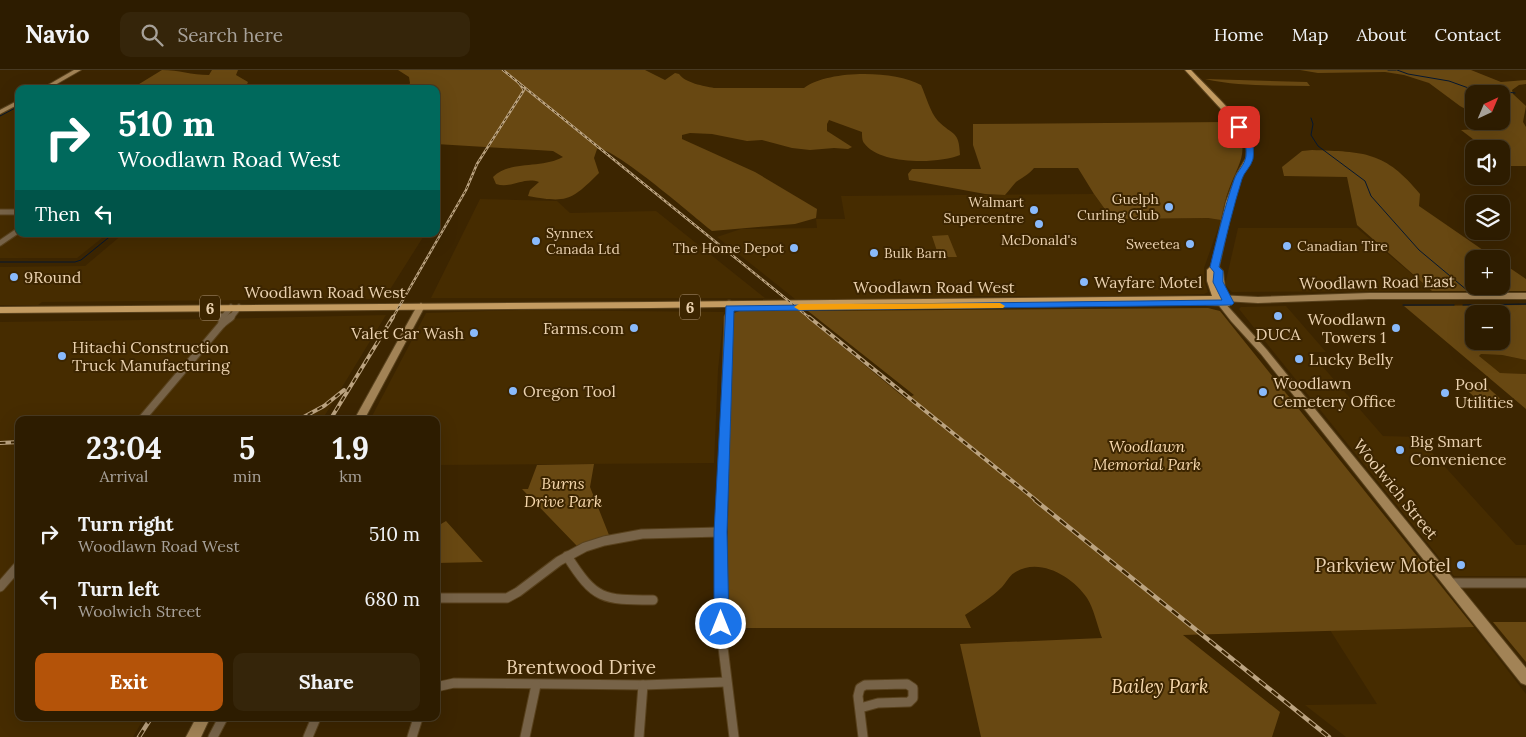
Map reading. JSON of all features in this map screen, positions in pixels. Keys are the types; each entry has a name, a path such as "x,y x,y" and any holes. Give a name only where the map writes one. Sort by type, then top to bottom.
{"main road":[{"path":"51,85 78,70"},
{"name":"Woolwich Street","path":"1188,70 1247,136 1250,145 1248,163 1239,174 1239,181 1230,202 1214,267 1219,271 1218,282 1223,301 1233,319 1238,322 1526,679"},
{"path":"0,112 15,104"},
{"name":"Woodlawn Road East","path":"1223,301 1253,303 1258,300 1369,296 1526,296"},
{"name":"Woodlawn Road West","path":"0,310 1223,301"},
{"path":"361,416 421,306"},
{"path":"192,737 201,721"}],"street":[{"path":"0,212 15,212"},
{"path":"0,243 15,233"},
{"path":"729,305 721,532 721,631 734,737"},
{"path":"144,416 222,324 230,319 235,307"},
{"path":"440,598 507,598 516,594 546,569 567,556 592,544 629,535 721,532"},
{"path":"567,556 583,582 593,593 613,600 653,600"},
{"path":"0,587 15,570"},
{"path":"1450,583 1526,583"},
{"name":"Brentwood Drive","path":"440,685 454,683 536,685 726,682"},
{"path":"639,737 643,684"},
{"path":"860,708 878,703 909,702 913,698 913,688 907,684 865,685 860,688 858,696 863,737"},
{"path":"525,737 536,685"},
{"path":"213,737 221,721"},
{"path":"308,737 315,721"},
{"path":"412,737 417,721"}],"shaded area":[{"path":"15,107 15,237 103,237 77,258 0,258 0,115"},
{"path":"1094,194 1112,219 1208,218 1221,220 1204,268 1204,281 1208,292 1204,294 1120,296 969,296 946,299 795,299 717,237 741,229 817,228 816,219 845,219 841,196"},
{"path":"480,199 557,201 570,213 656,211 765,298 431,298"},
{"path":"1238,228 1357,228 1432,291 1232,292 1225,285"},
{"path":"119,237 423,237 384,299 42,302 38,305 0,305 0,267 85,266"},
{"path":"1286,306 1326,352 1310,352 1383,436 1418,437 1516,545 1526,545 1526,576 1454,576 1239,309 1241,307"},
{"path":"521,310 724,312 718,370 714,463 440,465 440,416 372,416 426,313"},
{"path":"386,315 324,416 15,416 15,721 142,721 133,737 0,737 0,322"},
{"path":"1481,354 1502,355 1526,360 1526,374 1500,373 1480,358"},
{"path":"1474,627 1526,694 1526,737 1346,737 1305,705 1377,704 1330,630"}],"green space":[{"path":"162,70 209,75 212,70 238,70 236,75 248,82 247,85 138,85"},
{"path":"398,70 645,70 665,80 675,73 679,74 690,82 714,88 804,88 815,82 845,75 861,74 894,77 921,85 935,117 957,137 960,155 924,161 895,159 872,150 864,143 862,132 829,120 827,131 852,147 848,149 810,150 792,148 762,140 747,141 712,134 690,133 682,135 682,139 755,172 817,209 816,218 795,224 712,231 619,158 606,151 597,149 594,158 599,173 582,189 568,198 552,199 528,196 530,190 539,182 534,181 528,180 507,185 496,184 493,177 508,168 546,163 563,157 553,151 440,144 440,85 409,85 409,77"},
{"path":"1300,70 1471,70 1501,82 1526,80 1526,84 1519,85 1512,90 1513,94 1526,106 1523,122 1526,127 1526,166 1510,166 1510,140 1474,140 1461,130 1510,130 1510,85 1465,85 1465,109 1429,83 1404,75 1385,72 1318,73"},
{"path":"1205,79 1307,82 1310,86 1244,84"},
{"path":"1228,122 1241,139 1242,154 1226,197 1221,220 1208,218 1112,219 1078,168 1034,168 1016,182 1005,195 985,194 909,180 908,174 912,169 981,169 973,145 973,124"},
{"path":"1302,151 1360,153 1384,162 1396,169 1420,194 1419,206 1465,238 1465,240 1468,240 1483,250 1465,250 1465,291 1432,291 1357,225 1347,177 1284,176 1282,167"},
{"path":"948,235 957,257 939,257 932,236"},
{"path":"1510,268 1526,279 1526,291 1510,291"},
{"path":"1510,305 1526,305 1526,360 1502,355 1481,354 1479,356 1500,373 1526,374 1526,409 1404,306 1465,306 1465,350 1510,350"},
{"path":"1208,308 1220,311 1474,627 1183,635 1280,712 1272,737 981,737 960,644 1102,638 1094,612 1087,598 1073,583 1055,571 1034,567 1024,568 1014,573 993,595 965,615 971,628 734,628 729,622 727,594 730,370 734,313 742,310 798,310 906,399 914,395 808,311"},
{"path":"1459,383 1483,383 1504,402 1480,402"},
{"name":"Burns Drive Park","path":"594,464 590,487 609,535 577,546 522,489 528,489 537,465"},
{"path":"446,521 483,562 440,563 440,525"},
{"path":"1493,622 1526,622 1526,662"}],"waterway":[{"path":"1388,70 1396,70"},
{"path":"1397,70 1408,74 1449,81 1474,90 1482,89 1515,93"},
{"path":"0,116 15,108"},
{"path":"1311,118 1313,124 1311,135 1318,146 1365,181 1371,196 1419,250 1465,288"},
{"path":"0,262 75,262 81,260 109,237"},
{"path":"1463,305 1526,304"},
{"path":"1403,305 1454,305"}],"railway":[{"path":"503,70 811,319"},
{"path":"440,235 466,190 477,164 524,90 519,83"},
{"path":"392,319 439,237"},
{"path":"332,416 393,317"},
{"path":"809,317 1037,501"},
{"path":"305,416 324,406 344,390"},
{"path":"0,443 15,442"},
{"path":"1035,500 1329,737"},
{"path":"139,737 149,721"}],"slow traffic":[{"path":"799,307 1000,306"}],"place":[{"name":"Guelph Curling Club","path":"1169,207"},
{"name":"Walmart Supercentre","path":"1034,210"},
{"name":"McDonald's","path":"1039,224"},
{"name":"Synnex Canada Ltd","path":"536,241"},
{"name":"Sweetea","path":"1190,244"},
{"name":"Canadian Tire","path":"1287,246"},
{"name":"The Home Depot","path":"794,248"},
{"name":"Bulk Barn","path":"874,253"},
{"name":"9Round","path":"14,277"},
{"name":"Wayfare Motel","path":"1084,282"},
{"name":"DUCA","path":"1278,316"},
{"name":"Farms.com","path":"634,328"},
{"name":"Woodlawn Towers 1","path":"1396,328"},
{"name":"Valet Car Wash","path":"474,333"},
{"name":"Hitachi Construction Truck Manufacturing","path":"62,356"},
{"name":"Lucky Belly","path":"1299,359"},
{"name":"Oregon Tool","path":"513,391"},
{"name":"Woodlawn Cemetery Office","path":"1263,392"},
{"name":"Pool Utilities","path":"1445,393"},
{"name":"Big Smart Convenience","path":"1400,450"},
{"name":"Parkview Motel","path":"1461,565"}],"route":[{"path":"721,624 721,532 730,308 1229,303 1218,282 1219,271 1214,267 1230,202 1239,181 1239,174 1248,163 1249,158 1250,145 1247,136 1239,127"}],"park label":[{"name":"Woodlawn Memorial Park","path":"1147,455"},
{"name":"Bailey Park","path":"1160,686"}]}
